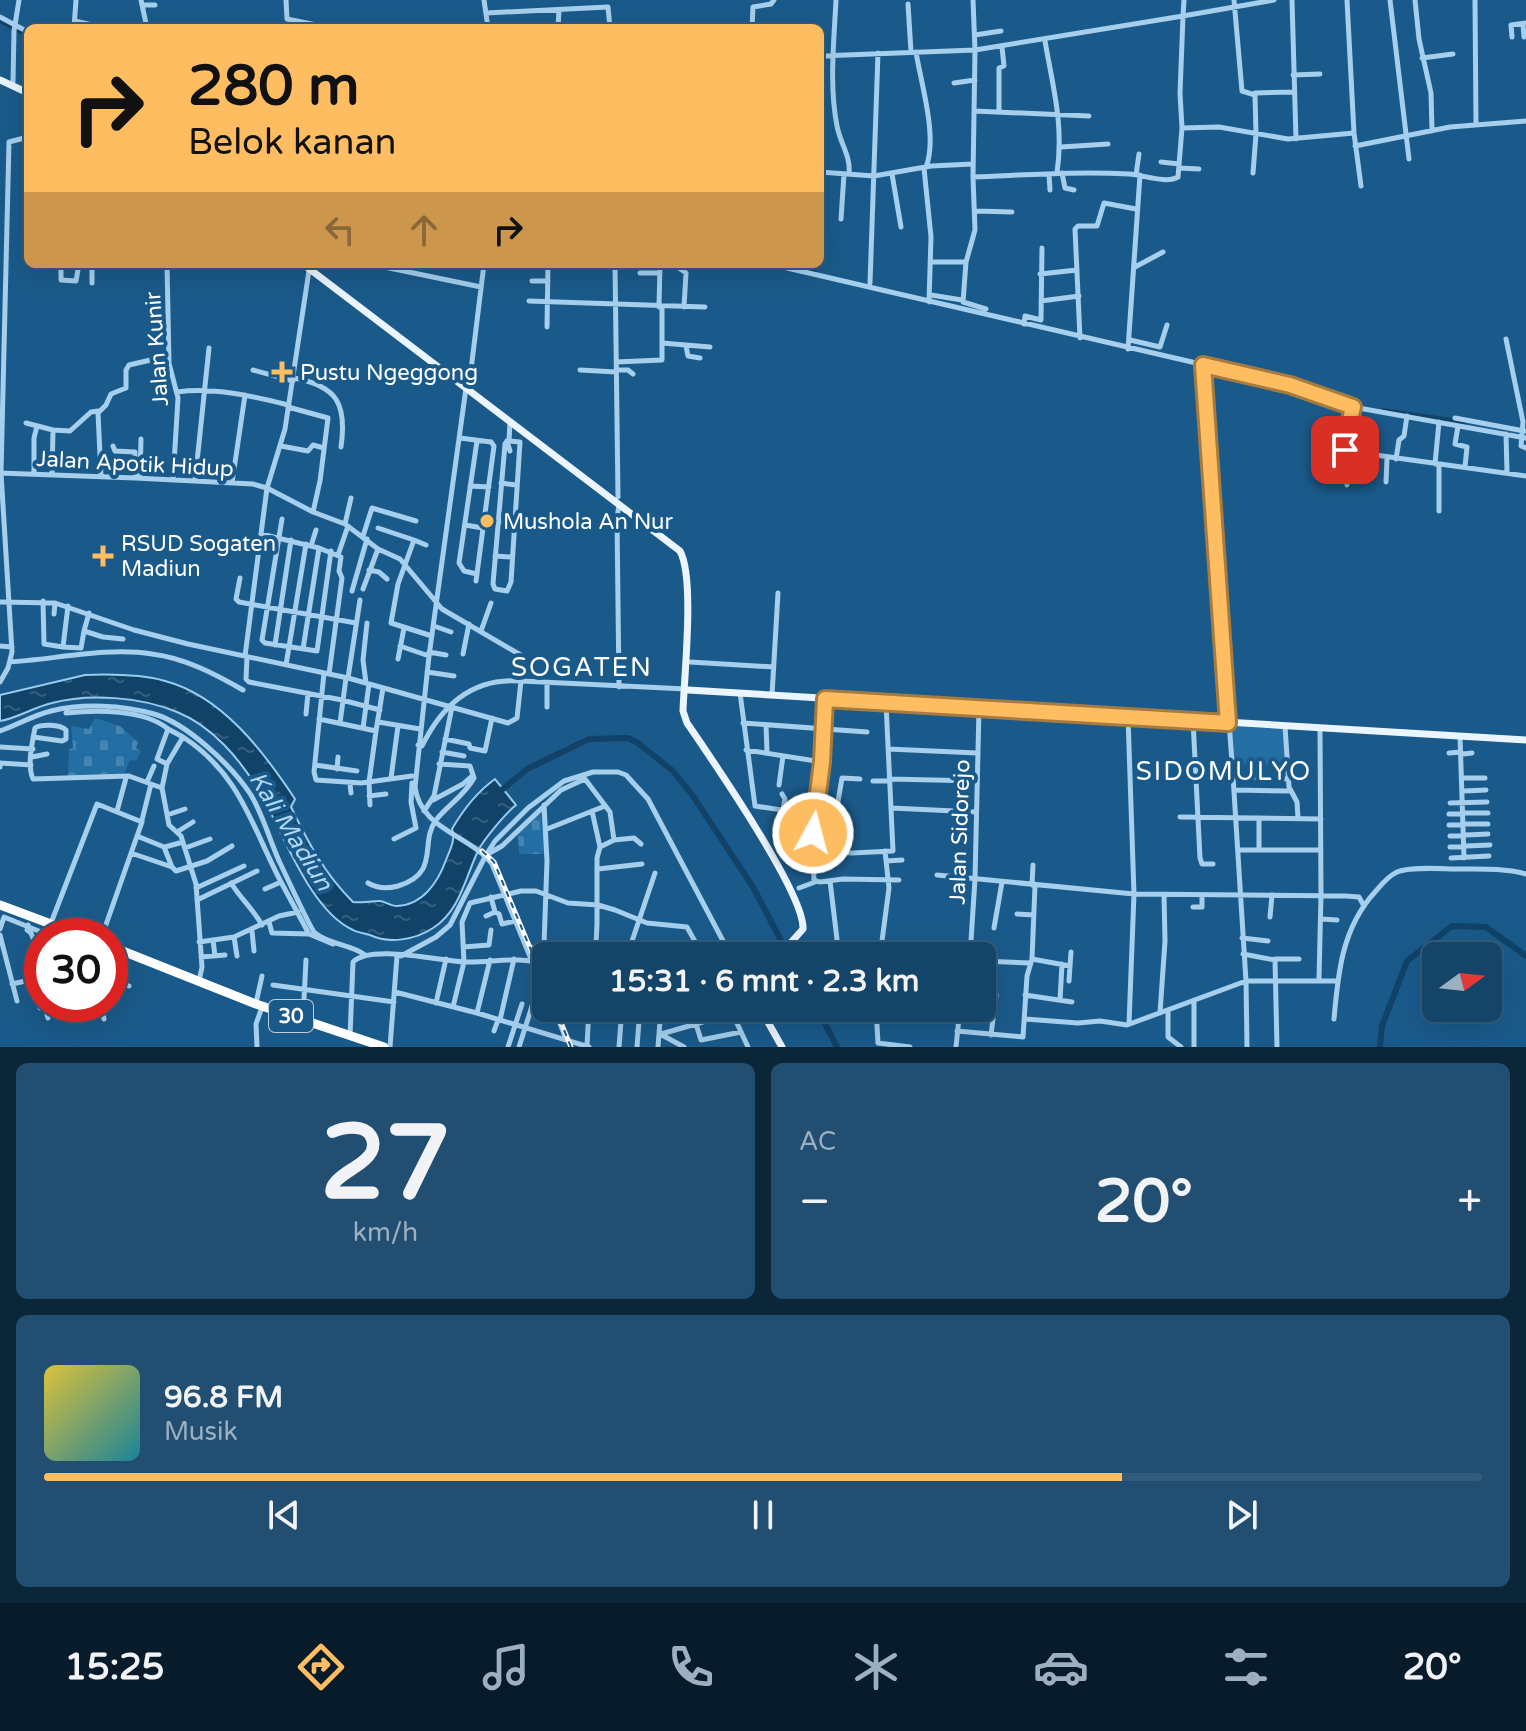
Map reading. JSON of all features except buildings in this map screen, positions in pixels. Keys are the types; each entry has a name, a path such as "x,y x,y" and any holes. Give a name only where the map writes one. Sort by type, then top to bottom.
{"highway":[{"path":"4,910 24,919"},
{"name":"30","path":"128,956 199,982 205,988 366,1047"},
{"name":"30","path":"264,1009 330,1025 350,1037 384,1047"}],"main road":[{"path":"0,78 24,89"},
{"path":"0,78 24,89"},
{"path":"312,268 572,467"},
{"path":"468,387 572,467 676,540 687,555 691,612 690,662 683,711 687,723 755,823 805,911 808,925 795,942"},
{"path":"619,501 675,545 683,557 686,571 687,709 690,720 752,808 755,823"},
{"path":"686,689 1526,740"},
{"path":"766,1022 779,1047"}],"street":[{"path":"13,82 19,0"},
{"path":"74,24 76,0"},
{"path":"286,0 287,19 311,24"},
{"path":"484,0 487,24"},
{"path":"752,24 753,7 771,4 774,0"},
{"path":"836,0 833,55 837,128 849,160 841,219"},
{"path":"973,0 973,177 976,211 962,300 964,304 986,309"},
{"path":"973,177 1060,173 1178,177 1184,0"},
{"path":"1234,0 1242,91 1244,94 1293,92"},
{"path":"824,56 1002,47 1274,0"},
{"path":"1292,0 1296,139"},
{"path":"1347,0 1354,133 1361,186"},
{"path":"1390,0 1409,159"},
{"path":"1415,0 1422,58 1431,93 1432,131"},
{"path":"1475,0 1476,124"},
{"path":"146,24 142,3 155,5"},
{"path":"908,4 913,52 929,128 930,299"},
{"path":"486,13 608,7 610,24"},
{"path":"558,24 559,10"},
{"path":"0,17 24,30"},
{"path":"1512,37 1511,25 1524,23 1524,37"},
{"path":"975,35 1001,31"},
{"path":"1045,41 1060,115 1060,173 1065,188 1074,190"},
{"path":"999,112 999,68 1004,66 1002,47"},
{"path":"870,283 878,53"},
{"path":"1422,58 1453,54"},
{"path":"1293,75 1320,74"},
{"path":"954,83 975,80"},
{"path":"1253,173 1256,134 1254,93"},
{"path":"974,110 1089,116"},
{"path":"1355,146 1476,124 1526,121"},
{"path":"1182,128 1219,127 1296,139 1354,133"},
{"path":"0,682 10,662 12,647 3,557 0,473 9,142 24,138"},
{"path":"1061,147 1108,144"},
{"path":"1129,345 1139,154"},
{"path":"1161,162 1199,169"},
{"path":"824,172 874,176 928,165 973,164"},
{"path":"892,174 901,227"},
{"path":"1049,174 1050,190"},
{"path":"1081,335 1076,227 1097,226 1104,203 1136,209"},
{"path":"976,211 1012,212"},
{"path":"1024,321 1041,320 1042,248"},
{"path":"1135,267 1163,252"},
{"path":"931,262 966,262"},
{"path":"61,268 61,280 76,281 79,279 79,268"},
{"path":"92,268 92,283"},
{"name":"Jalan Kunir","path":"167,268 168,356 177,392 173,480"},
{"path":"308,268 294,380 269,488 246,656 248,681 380,710"},
{"path":"389,268 481,287"},
{"path":"394,839 416,828 411,802 412,776 483,268"},
{"path":"547,327 548,268"},
{"path":"615,268 619,687"},
{"path":"616,362 663,359 660,268"},
{"path":"679,268 686,273 684,307"},
{"path":"788,268 1129,345 1290,385 1353,407 1506,434 1524,434"},
{"path":"1040,274 1077,270"},
{"path":"640,273 659,273"},
{"path":"532,281 548,281"},
{"path":"1041,301 1079,296"},
{"path":"930,299 962,300"},
{"path":"529,301 705,307"},
{"path":"1129,345 1160,347 1167,325"},
{"path":"1506,339 1523,422 1521,446 1526,448"},
{"path":"662,343 710,347"},
{"path":"686,346 688,356 700,358"},
{"path":"195,481 209,348"},
{"path":"101,476 99,411 111,394 126,388 129,365 168,356"},
{"path":"1203,365 1236,818 1247,1047"},
{"path":"253,370 318,384 331,394 343,416 341,447"},
{"path":"580,370 628,370 633,374"},
{"path":"177,392 245,395 328,418 313,512"},
{"path":"232,483 245,395"},
{"path":"1353,407 1345,450 1526,476"},
{"path":"26,423 70,431 91,412 99,411"},
{"path":"1396,459 1407,416"},
{"path":"1455,418 1524,434"},
{"path":"509,441 520,442 510,589 507,591 495,589 493,585 501,483 507,451 505,444 509,441 510,421"},
{"path":"1439,422 1439,511"},
{"path":"34,474 37,426"},
{"path":"1458,426 1455,444 1467,447 1465,467"},
{"path":"52,475 53,430"},
{"path":"1506,434 1507,472"},
{"path":"460,438 491,442 494,446 476,581"},
{"path":"137,478 141,439"},
{"path":"477,441 459,563 464,571 477,574"},
{"path":"281,446 308,451 313,445 324,448"},
{"path":"113,446 115,451 135,452 137,478"},
{"path":"507,451 519,452"},
{"path":"1347,485 1352,452"},
{"path":"1386,482 1387,458"},
{"name":"Jalan Apotik Hidup","path":"0,473 232,483 269,488"},
{"path":"501,483 516,485"},
{"path":"470,486 489,487"},
{"path":"0,602 55,603 134,630 347,678 508,723 517,720 524,657 444,610 405,562 378,549 346,525 313,512 269,488"},
{"path":"282,519 262,640 289,648 317,651 329,569 346,525 351,498"},
{"path":"352,591 372,508 416,521"},
{"path":"498,521 514,523"},
{"path":"465,525 483,528"},
{"path":"378,528 426,545"},
{"path":"286,665 308,545 316,530"},
{"path":"263,534 319,548 341,558 339,572 342,578 336,620 321,696 315,778 319,782 350,784 412,776"},
{"path":"275,645 291,540"},
{"path":"414,540 390,619 392,624 432,636"},
{"path":"303,649 319,548"},
{"path":"363,589 378,549"},
{"path":"495,556 512,557"},
{"path":"329,569 339,572"},
{"path":"369,570 379,572 387,579"},
{"path":"240,578 237,600 356,623"},
{"path":"772,696 778,593"},
{"path":"340,723 360,600"},
{"path":"43,601 44,644 81,648 89,613"},
{"path":"54,614 55,603"},
{"path":"481,631 491,603"},
{"path":"63,647 68,606"},
{"path":"363,728 368,684 363,660 367,623"},
{"path":"463,654 469,624"},
{"path":"434,626 451,632"},
{"path":"398,659 404,628"},
{"path":"84,631 123,639"},
{"path":"0,646 12,647"},
{"path":"400,646 446,655"},
{"path":"10,662 110,652 152,654 201,668 243,690"},
{"path":"690,662 774,667"},
{"path":"427,672 454,676"},
{"path":"532,957 492,864 486,856 434,823 424,811 415,787 420,745 435,720 463,695 483,685 501,681 686,689"},
{"path":"547,683 547,707"},
{"path":"370,805 369,782 383,688"},
{"path":"306,714 308,693"},
{"path":"740,693 752,808 836,813 842,778 860,779"},
{"path":"815,882 812,850 822,762 825,699"},
{"path":"812,850 892,852 886,703"},
{"path":"0,731 49,711 86,706 155,714 194,737 218,757 251,796 314,933 342,946"},
{"path":"424,811 435,789 450,707"},
{"name":"Jalan Sidorejo","path":"971,942 979,709"},
{"path":"66,713 100,712 141,717 183,737 210,758 239,792 309,934"},
{"path":"1128,717 1134,894 1129,1024"},
{"path":"445,739 485,751 492,718"},
{"path":"319,719 376,731"},
{"path":"1193,720 1201,864 1213,864"},
{"path":"378,722 419,729"},
{"path":"743,723 867,732"},
{"path":"766,725 767,752"},
{"path":"33,737 62,741 66,739 66,730 62,726 35,728 33,737 33,749 35,760 30,776 33,779 126,777 162,788"},
{"path":"391,778 398,726"},
{"path":"1285,726 1288,779 1290,791 1297,802 1298,818"},
{"path":"1319,979 1320,728"},
{"path":"167,764 157,759 168,729"},
{"path":"419,729 417,777 422,804 435,789"},
{"path":"183,737 167,764 162,788 169,825 184,845 196,888 201,957 199,982"},
{"path":"1462,737 1465,857"},
{"path":"0,747 33,749"},
{"path":"888,749 977,753"},
{"path":"746,750 822,762"},
{"path":"442,752 464,756"},
{"path":"1449,753 1472,753"},
{"path":"1462,753 1463,790"},
{"path":"0,765 35,760 47,754"},
{"path":"779,785 783,756"},
{"path":"337,769 338,757"},
{"path":"368,883 379,888 391,888 408,883 420,874 426,863 434,823 469,787 473,775 470,765 439,764"},
{"path":"315,765 357,771"},
{"path":"108,918 143,820 154,766"},
{"path":"399,956 436,937 450,925 495,841 528,808 564,781 605,771 626,775 648,799 724,942"},
{"path":"432,800 463,784 473,775"},
{"path":"1233,776 1288,779"},
{"path":"117,811 126,777"},
{"path":"1464,778 1485,778"},
{"path":"486,856 502,846 561,790 586,779 612,818 614,840"},
{"path":"873,781 977,781"},
{"path":"350,784 351,793"},
{"path":"1234,790 1290,791"},
{"path":"1451,790 1486,790"},
{"path":"369,796 386,794"},
{"path":"782,794 785,799 783,809"},
{"path":"1450,803 1463,800 1487,802"},
{"path":"57,918 95,804 143,820"},
{"path":"527,947 543,947 547,829 543,805"},
{"path":"547,829 605,806"},
{"path":"891,808 976,812"},
{"path":"167,815 185,809"},
{"path":"592,811 600,847 597,858 596,942"},
{"path":"1449,814 1488,813"},
{"path":"1180,817 1321,819"},
{"path":"1259,818 1259,850"},
{"path":"177,832 193,822"},
{"path":"1449,825 1488,824"},
{"path":"137,836 164,847 208,840 201,832"},
{"path":"1450,836 1488,834"},
{"path":"600,847 614,840 634,838 641,844"},
{"path":"842,852 846,840"},
{"path":"1450,847 1490,845"},
{"path":"131,853 176,871 191,867 232,846"},
{"path":"164,847 172,867"},
{"path":"1238,850 1321,850"},
{"path":"881,942 889,892 885,851"},
{"path":"1451,858 1489,856"},
{"path":"886,861 902,860"},
{"path":"598,869 642,864"},
{"path":"1022,1047 1025,995 1032,961 1033,865"},
{"path":"196,888 244,866"},
{"path":"887,870 896,870"},
{"path":"1334,1019 1337,981 1347,940 1364,906 1394,874 1406,870 1499,870 1526,874"},
{"path":"197,900 257,871"},
{"path":"632,942 655,873"},
{"path":"937,875 1134,894 1359,897 1364,906"},
{"path":"799,888 815,882 899,880"},
{"path":"830,881 837,942"},
{"path":"265,889 281,882"},
{"path":"994,928 1002,882"},
{"path":"231,883 262,925"},
{"path":"453,1007 464,962 462,922 470,903 491,897 526,891 568,903 598,905 655,925 687,927 695,942"},
{"path":"1160,1013 1165,941 1164,895"},
{"path":"1193,907 1202,907 1202,895"},
{"path":"1270,917 1272,895"},
{"path":"491,897 502,924 515,921"},
{"path":"0,929 4,910"},
{"path":"199,942 234,937 279,916 298,912"},
{"path":"486,916 495,912"},
{"path":"1017,914 1034,915"},
{"path":"1321,919 1337,920"},
{"path":"269,922 272,933 309,934 363,953 464,962 532,961"},
{"path":"463,947 489,944 491,930"},
{"path":"252,931 254,951"},
{"path":"0,935 17,1001"},
{"path":"234,937 237,956"},
{"path":"1242,938 1268,941"},
{"path":"213,940 215,956"},
{"path":"1069,981 1071,952"},
{"path":"350,1037 352,958 363,953"},
{"path":"1243,954 1299,959"},
{"path":"201,957 225,955"},
{"path":"390,1047 399,956"},
{"path":"436,1003 446,959"},
{"path":"494,1031 514,959"},
{"path":"1274,959 1278,995 1277,1047"},
{"path":"303,1020 306,960"},
{"path":"477,1013 490,960"},
{"path":"996,961 1032,961 1070,966"},
{"path":"1060,1000 1062,964"},
{"path":"257,1047 256,1024 264,1009 262,976"},
{"path":"12,984 24,980"},
{"path":"1025,1019 1129,1024 1246,981 1337,981"},
{"path":"273,985 394,1002"},
{"path":"395,992 588,1047 589,1022"},
{"path":"1025,995 1072,1002"},
{"path":"1194,1001 1194,1047"},
{"path":"508,1047 522,1004"},
{"path":"1168,1010 1168,1037 1181,1047"},
{"path":"519,1047 532,1012"},
{"path":"560,1022 567,1040"},
{"path":"619,1047 621,1022"},
{"path":"637,1047 639,1022"},
{"path":"658,1047 661,1022"},
{"path":"660,1034 701,1022"},
{"path":"736,1022 748,1047"},
{"path":"876,1022 876,1040 882,1045 910,1047"},
{"path":"956,1047 958,1022"},
{"path":"991,1035 993,1022"},
{"path":"696,1024 702,1040 741,1032"},
{"path":"957,1031 1023,1037"},
{"path":"660,1034 684,1047"}],"green space":[{"path":"95,718 120,726 138,742 136,748 141,751 136,761 130,760 123,777 68,777 69,749 73,748 71,726 89,729"},
{"path":"1230,726 1284,729 1285,765 1233,764"},
{"path":"543,809 545,854 519,854 518,835"}],"water":[{"path":"85,675 136,676 165,681 186,688 223,713 255,745 283,781 295,799 291,807 311,846 325,869 353,902 379,901 397,906 422,897 443,868 456,822 476,796 495,779 516,805 481,846 456,903 442,921 410,938 385,939 357,932 337,920 310,888 243,767 224,745 190,718 147,703 98,697 52,703 0,721 0,695"}],"waterway":[{"path":"0,21 24,34"},
{"path":"799,268 815,272"},
{"path":"1276,379 1305,388"},
{"path":"1383,410 1465,422"},
{"name":"Kali Madiun","path":"497,794 527,769 589,739 628,738 638,743 673,771 693,796 753,887 782,942"},
{"name":"Kali Madiun","path":"1380,1047 1382,1026 1407,961 1452,926 1486,927 1526,956"},
{"name":"Kali Madiun","path":"824,1022 837,1047"}],"railway":[{"path":"482,851 494,862 532,953"},
{"path":"561,1022 571,1047"}],"place":[{"name":"Pustu Ngeggong","path":"282,372"},
{"name":"Mushola An Nur","path":"487,521"},
{"name":"RSUD Sogaten Madiun","path":"103,556"}],"district":[{"name":"SOGATEN","path":"582,667"},
{"name":"SIDOMULYO","path":"1224,771"}],"route":[{"path":"813,833 822,762 825,699 1228,723 1203,365 1290,385 1353,407 1345,450"}]}
